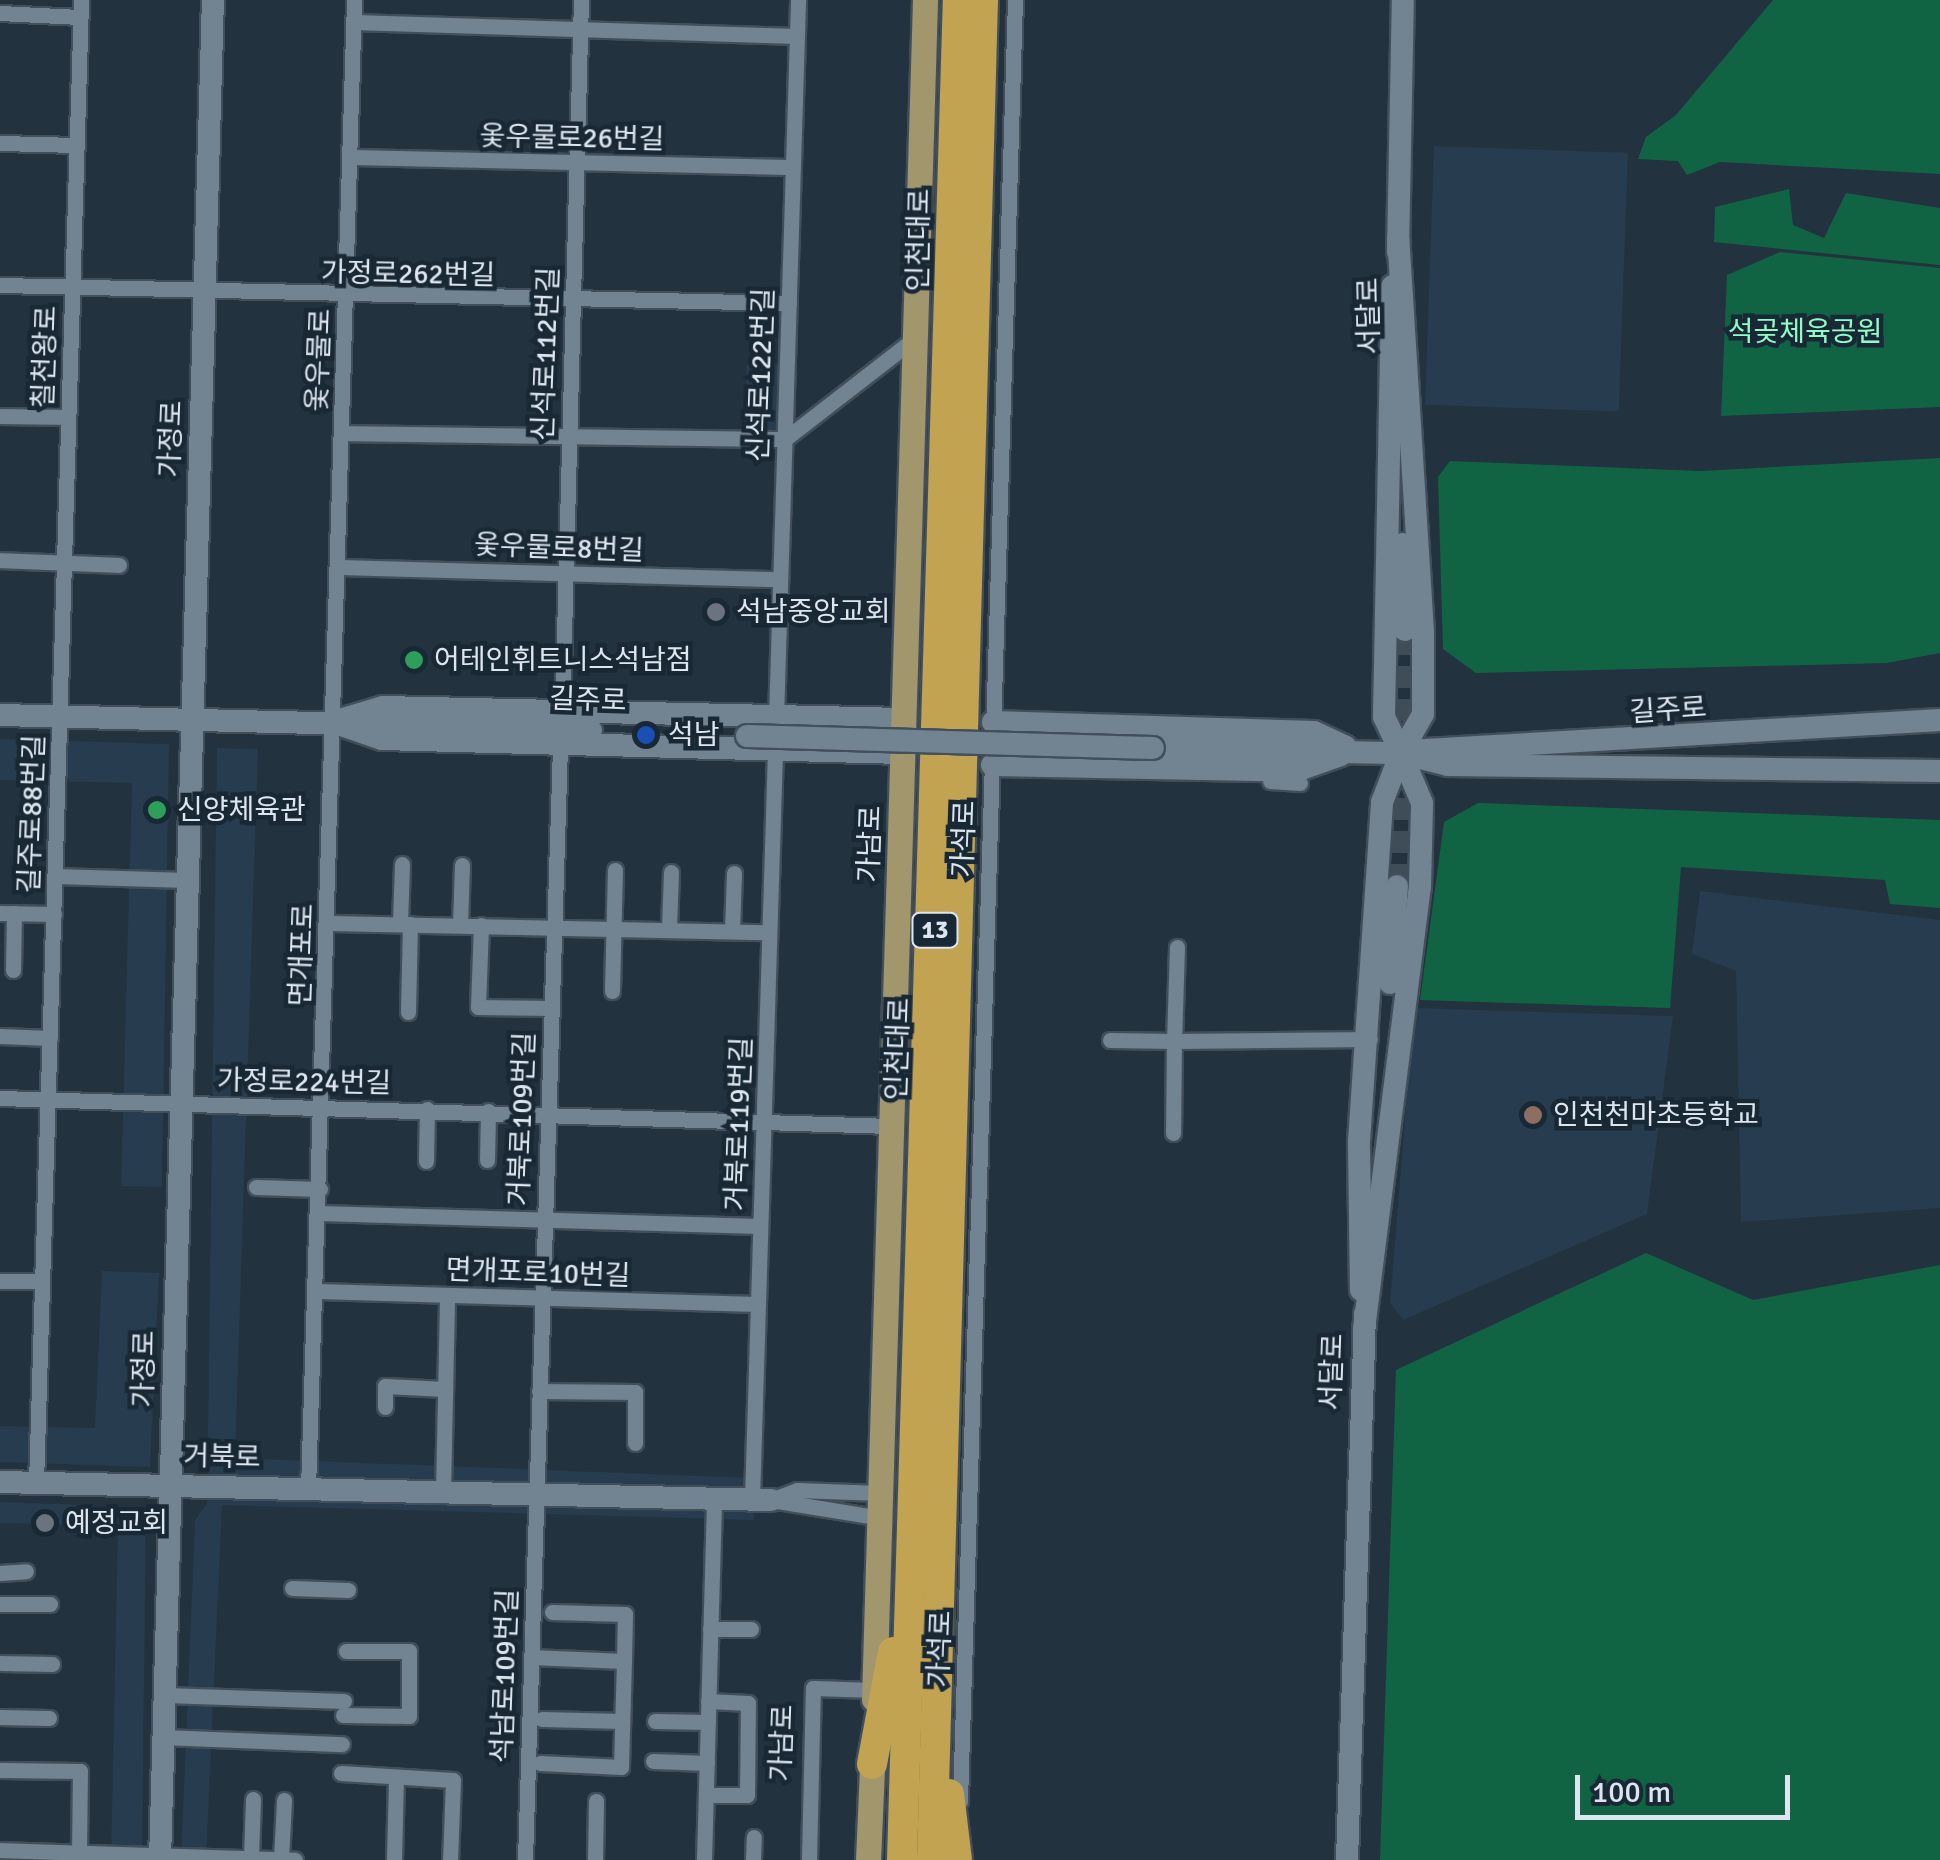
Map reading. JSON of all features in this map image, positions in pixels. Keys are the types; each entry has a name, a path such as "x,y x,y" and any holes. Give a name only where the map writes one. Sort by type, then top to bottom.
{"highway":[{"name":"인천대로","path":"902,1860 958,0"},
{"name":"인천대로","path":"932,1860 983,0"},
{"path":"872,1764 911,1525"},
{"path":"938,1685 958,1860"}],"main road":[{"name":"가남로","path":"868,1860 925,0"}],"street":[{"name":"칠천왕로","path":"60,716 81,0"},
{"name":"가정로","path":"160,1856 212,0"},
{"name":"옻우물로","path":"333,722 354,0"},
{"name":"신석로112번길","path":"562,710 581,0"},
{"name":"신석로122번길","path":"774,751 798,0"},
{"name":"가석로","path":"958,1860 1014,0"},
{"name":"서달로","path":"1403,0 1398,238 1404,630"},
{"path":"0,13 80,17"},
{"path":"354,22 797,36"},
{"path":"0,143 76,144"},
{"name":"옻우물로26번길","path":"350,157 792,167"},
{"name":"가정로262번길","path":"0,285 206,296 789,304"},
{"path":"342,433 784,440 915,338"},
{"path":"0,416 68,417"},
{"path":"0,560 119,565"},
{"name":"옻우물로8번길","path":"338,567 779,579"},
{"path":"1364,1329 1357,1182 1370,1039 1398,885 1422,803 1384,717 1404,630"},
{"path":"1398,885 1382,802 1401,753 1424,714 1404,630"},
{"path":"333,722 383,706 775,719 903,719"},
{"name":"길주로","path":"0,716 191,716 1401,753 1940,720"},
{"name":"길주로88번길","path":"36,1483 60,716"},
{"path":"333,722 382,739 902,753"},
{"name":"면개포로","path":"308,1489 320,1213 333,722"},
{"name":"길주로","path":"993,722 1314,732 1354,751"},
{"name":"거북로109번길","path":"536,1494 560,745"},
{"name":"거북로119번길","path":"762,1500 758,1304 774,751"},
{"name":"길주로","path":"991,770 1296,771 1354,751"},
{"name":"길주로","path":"1401,753 1448,765 1940,770"},
{"path":"991,770 1300,783"},
{"path":"402,864 408,1012"},
{"path":"460,925 462,865"},
{"path":"612,991 615,870"},
{"path":"668,929 671,872"},
{"path":"732,931 734,873"},
{"path":"55,876 186,880"},
{"name":"서달로","path":"1347,1860 1364,1329 1398,885"},
{"name":"길주로88번길","path":"13,970 7,913 54,914"},
{"path":"328,924 769,932"},
{"path":"481,925 478,1007 551,1008"},
{"path":"1173,1133 1177,947"},
{"path":"0,1036 50,1038"},
{"path":"1110,1040 1370,1039"},
{"name":"가정로224번길","path":"0,1098 891,1126"},
{"name":"가정로224번길","path":"426,1109 426,1162"},
{"path":"488,1111 488,1160"},
{"path":"256,1187 320,1189"},
{"path":"320,1213 760,1226"},
{"path":"0,1281 42,1282"},
{"name":"면개포로10번길","path":"317,1291 758,1304"},
{"path":"443,1492 447,1296"},
{"path":"385,1407 386,1386 445,1389"},
{"path":"539,1392 636,1392 636,1443"},
{"name":"거북로","path":"0,1482 762,1500"},
{"path":"762,1500 797,1490 881,1506"},
{"name":"석남로109번길","path":"525,1860 536,1494"},
{"path":"704,1860 714,1498"},
{"path":"762,1500 881,1506"},
{"path":"0,1573 26,1572"},
{"path":"292,1588 348,1590"},
{"path":"0,1604 50,1604"},
{"path":"540,1763 621,1766 626,1614 552,1612"},
{"path":"710,1629 751,1628"},
{"path":"165,1695 409,1716 409,1651 346,1651"},
{"path":"531,1657 624,1661"},
{"path":"0,1663 52,1664"},
{"name":"가남로","path":"808,1860 813,1688 874,1690"},
{"path":"706,1794 747,1795 748,1703 708,1701"},
{"path":"0,1718 49,1718"},
{"path":"542,1718 622,1721"},
{"path":"655,1721 708,1722"},
{"path":"164,1737 342,1744"},
{"path":"653,1761 707,1763"},
{"path":"0,1770 80,1772 79,1851"},
{"path":"341,1773 453,1780 450,1860"},
{"path":"394,1860 396,1777"},
{"path":"251,1857 253,1799"},
{"path":"281,1860 284,1800"},
{"path":"596,1800 596,1860"},
{"path":"753,1860 754,1837"},
{"path":"7,1853 46,1855 79,1851 296,1860"}],"shaded area":[{"path":"1434,146 1628,153 1619,412 1425,405"},
{"path":"747,363 786,365 782,441 743,439"},
{"path":"0,739 169,744 162,1187 121,1186 132,783 0,780"},
{"path":"217,748 258,749 235,1458 753,1478 754,1520 222,1505 206,1860 181,1860 195,1520 207,1504"},
{"path":"1700,891 1940,920 1940,1208 1741,1222 1736,971 1692,954"},
{"name":"인천천마초등학교","path":"1414,1008 1673,1016 1647,1214 1403,1320 1390,1303"},
{"path":"102,1271 159,1273 150,1467 0,1462 0,1426 95,1428"},
{"path":"0,1502 146,1507 142,1860 111,1860 118,1526 0,1523"}],"green space":[{"path":"1773,0 1940,0 1940,174 1720,162 1687,175 1678,161 1638,159 1646,137 1676,115"},
{"path":"1789,189 1793,225 1824,238 1846,193 1940,208 1940,265 1714,242 1715,207"},
{"name":"석곶체육공원","path":"1780,252 1940,268 1940,407 1721,416 1727,275"},
{"path":"1940,458 1940,653 1887,663 1476,673 1443,649 1438,477 1450,461 1700,471"},
{"path":"1478,803 1940,820 1940,908 1890,904 1885,880 1681,867 1670,1008 1420,1000 1444,822"},
{"path":"1646,1253 1753,1300 1940,1265 1940,1860 1380,1860 1396,1370"}],"tunnel":[{"path":"1397,886 1405,630"}],"place":[{"name":"석남중앙교회","path":"716,612"},
{"name":"어테인휘트니스석남점","path":"414,660"},
{"name":"석남","path":"646,735"},
{"name":"신양체육관","path":"157,810"},
{"name":"인천천마초등학교","path":"1533,1115"},
{"name":"예정교회","path":"45,1523"}]}
